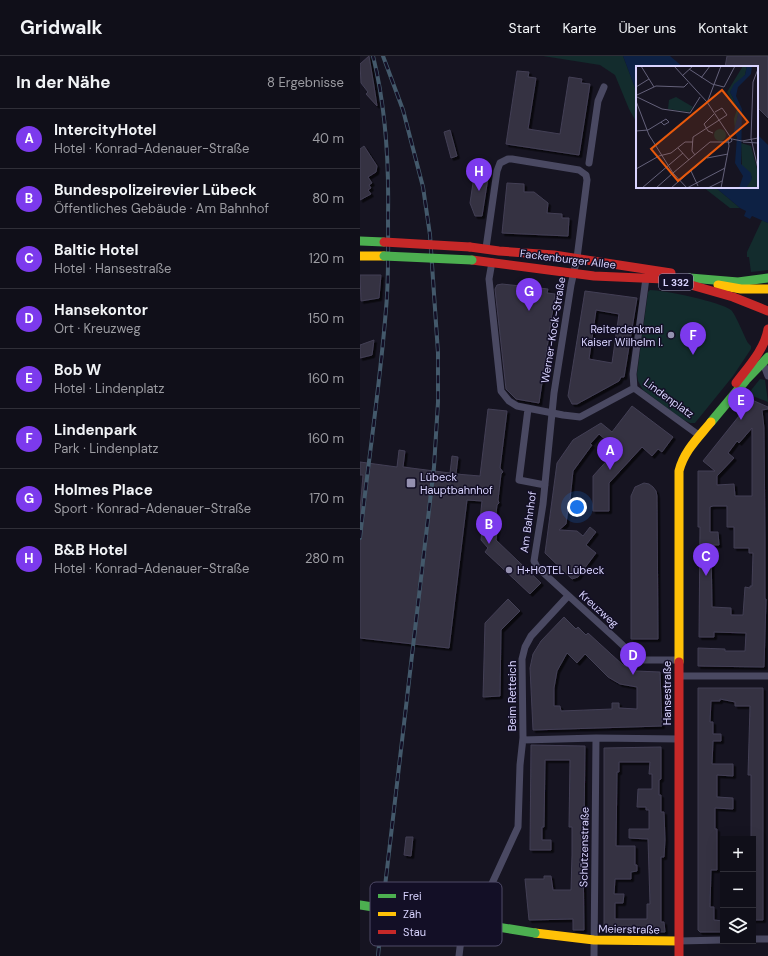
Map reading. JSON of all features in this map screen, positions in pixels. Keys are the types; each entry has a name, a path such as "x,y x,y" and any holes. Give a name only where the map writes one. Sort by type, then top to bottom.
{"main road":[{"name":"Fackenburger Allee","path":"361,239 384,242 486,248 499,251 554,255 663,271 700,282 741,289 768,289"},
{"path":"361,239 363,256"},
{"name":"Fackenburger Allee","path":"363,256 472,260 594,276 664,279 713,291 742,300 768,311"},
{"path":"690,278 738,282 768,278"},
{"path":"732,397 737,380 765,342 768,329"},
{"path":"700,436 746,380 766,360"},
{"name":"Hansestraße","path":"679,956 678,470 684,456 700,436"},
{"name":"Meierstraße","path":"360,905 370,907"},
{"name":"Meierstraße","path":"502,928 594,940 678,941"}],"street":[{"path":"589,163 598,101 604,87"},
{"name":"Werner-Kock-Straße","path":"486,248 497,171 500,163 512,159 579,170 586,175 587,180 577,258 552,413"},
{"path":"492,262 489,279 500,391 509,402 528,409 580,417 634,388"},
{"name":"Lindenplatz","path":"646,278 633,374 634,388 700,436"},
{"path":"766,360 768,376"},
{"name":"Am Bahnhof","path":"528,409 519,480 544,485"},
{"name":"Am Bahnhof","path":"552,413 534,562 537,567 568,596"},
{"name":"Kreuzweg","path":"568,596 638,658 643,660 679,660"},
{"name":"Beim Retteich","path":"493,882 518,827 520,765 523,740 522,659 526,647 535,630 568,596"},
{"path":"679,676 768,676"},
{"path":"523,740 596,738 679,739"},
{"name":"Schützenstraße","path":"594,956 596,738"},
{"path":"756,939 768,939"},
{"name":"Meierstraße","path":"678,941 720,940"},
{"name":"Beim Retteich","path":"458,956 460,946"}],"green space":[{"path":"543,56 623,56 636,90 636,121 629,109 615,75 600,65"},
{"path":"704,188 716,188 740,208 730,208"},
{"path":"762,220 768,223 768,270 751,272 747,252"},
{"path":"650,290 692,297 731,310 751,346 751,349 733,376 695,423 690,423 682,419 643,390 638,381 637,374 648,292"},
{"path":"760,379 765,380 768,402 748,394"}],"water":[{"path":"623,56 670,56 682,66 636,66 636,90"},
{"path":"758,135 768,145 768,223 752,216 750,219 744,216 746,211 740,208 716,188 758,188"}],"building":[{"path":"369,56 377,106 366,94 368,92 361,83 360,64"},
{"path":"727,56 768,56 768,118 758,108 758,66 725,66"},
{"path":"517,71 529,72 528,77 536,78 528,129 560,134 569,77 582,79 581,83 590,84 579,155 506,144"},
{"path":"450,130 457,156 451,158 444,132"},
{"path":"364,146 377,166 376,172 368,177 372,183 369,185 371,188 368,190 371,194 360,200 360,149"},
{"path":"476,163 490,165 482,216 475,216 470,203"},
{"path":"507,183 524,184 524,192 534,192 548,203 547,213 562,214 562,218 569,218 568,236 502,233"},
{"path":"360,275 381,275 379,298 361,301"},
{"path":"502,284 548,289 547,293 555,294 539,403 516,399 506,389 495,289 497,285"},
{"path":"585,291 637,298 624,377 621,377 619,381 577,404 572,404 568,396","holes":["596,310 619,314 612,363 589,359"]},
{"path":"374,340 372,355 360,358 360,345"},
{"path":"741,397 751,402 752,400 768,407 768,409 762,410 764,428 766,599 764,667 698,666 698,648 725,649 725,651 745,651 746,633 714,632 714,637 699,637 700,527 698,527 698,471 715,471 703,461 747,406 739,400","holes":["752,428 752,496 735,496 734,484 717,485 717,476 734,458 728,453 737,441 739,443","727,506 727,527 734,527 734,548 749,548 749,553 753,553 752,586 750,586 750,588 745,587 743,615 731,615 731,608 712,607 711,545 719,545 718,532 710,532 710,507"]},
{"path":"632,406 673,437 662,452 658,449 652,456 642,447 609,483 609,511 593,511 593,476 612,455 609,453 614,447 599,434 590,444 592,445 573,471 570,499 578,511 573,516 568,508 566,524 559,530 577,531 583,536 590,527 596,532 586,545 596,553 578,577 572,579 545,553 557,463 573,440 601,423 612,432"},
{"path":"488,409 507,411 500,468 503,472 501,474 498,500 499,503 497,505 495,522 498,523 496,540 541,583 530,594 485,552 488,548 481,540 483,521 480,520 482,501 467,500 449,648 360,638 360,511 363,475 360,475 360,462 397,467 399,450 405,451 403,467 450,473 452,456 458,457 456,474 480,476"},
{"path":"644,483 653,487 657,496 658,639 631,639 631,496 635,487"},
{"path":"508,599 520,611 501,630 500,696 483,697 485,623"},
{"path":"564,617 576,629 578,627 586,635 588,633 623,665 636,671 660,672 662,726 533,730 530,668 533,654 541,641","holes":["567,653 577,663 585,654 608,677 620,684 637,687 637,709 619,708 619,703 612,703 612,709 561,711 560,706 554,706 554,688 557,671"]},
{"path":"698,688 763,688 763,920 756,920 756,836 751,836 751,775 748,775 750,706 735,706 735,702 720,699 720,701 711,701 710,722 713,722 713,734 721,734 721,741 713,741 712,764 733,764 733,776 717,775 717,797 733,798 733,809 715,808 715,829 717,829 717,870 711,870 710,907 714,907 714,920 720,921 720,932 700,932 698,930"},
{"path":"531,745 585,746 583,827 584,930 573,930 573,919 529,920 525,879 544,879 544,876 551,876 553,890 571,890 572,855 572,827 569,827 570,760 545,760 544,827 542,827 542,840 551,840 551,850 530,850"},
{"path":"661,747 661,779 659,780 659,795 661,795 661,812 664,812 665,840 664,857 661,857 661,922 664,922 665,932 604,931 604,748","holes":["619,762 650,762 649,774 652,774 652,789 638,789 637,807 646,807 646,810 649,810 649,829 629,829 629,838 648,839 650,904 647,904 647,919 615,919 615,903 623,903 624,894 614,894 615,879 631,879 631,872 637,871 637,865 635,865 635,846 616,846 617,772 619,772"]},
{"path":"406,837 413,837 411,856 404,855"}],"railway":[{"path":"360,538 381,367 388,274 388,175 386,135 381,95 373,56"},
{"path":"383,56 403,110 423,187 430,235 438,353 438,402 434,467 386,882"},
{"path":"378,956 379,946"}],"traffic: fast":[{"path":"360,241 384,242"},
{"path":"384,256 472,260"},
{"path":"690,278 738,282 768,278"},
{"path":"711,422 746,380 768,357"},
{"path":"360,905 370,907"},
{"path":"502,928 535,933"}],"traffic: slow":[{"path":"360,256 384,256"},
{"path":"718,285 741,289 768,289"},
{"path":"679,662 679,471 684,457 696,439 711,422"},
{"path":"535,933 594,940 678,941"}],"traffic: jam":[{"path":"384,242 470,247"},
{"path":"470,247 499,251 554,255 671,273"},
{"path":"472,260 594,276 664,279 733,297 768,311"},
{"path":"736,383 760,351 768,329"},
{"path":"679,662 679,956"}],"place":[{"name":"B&B Hotel","path":"479,191"},
{"name":"Holmes Place","path":"529,311"},
{"name":"Reiterdenkmal Kaiser Wilhelm I.","path":"671,335"},
{"name":"Lindenpark","path":"693,355"},
{"name":"Bob W","path":"741,420"},
{"name":"IntercityHotel","path":"610,470"},
{"name":"Lübeck Hauptbahnhof","path":"411,483"},
{"name":"Bundespolizeirevier Lübeck","path":"489,544"},
{"name":"H+HOTEL Lübeck","path":"509,570"},
{"name":"Baltic Hotel","path":"706,576"},
{"name":"Hansekontor","path":"633,675"}]}
